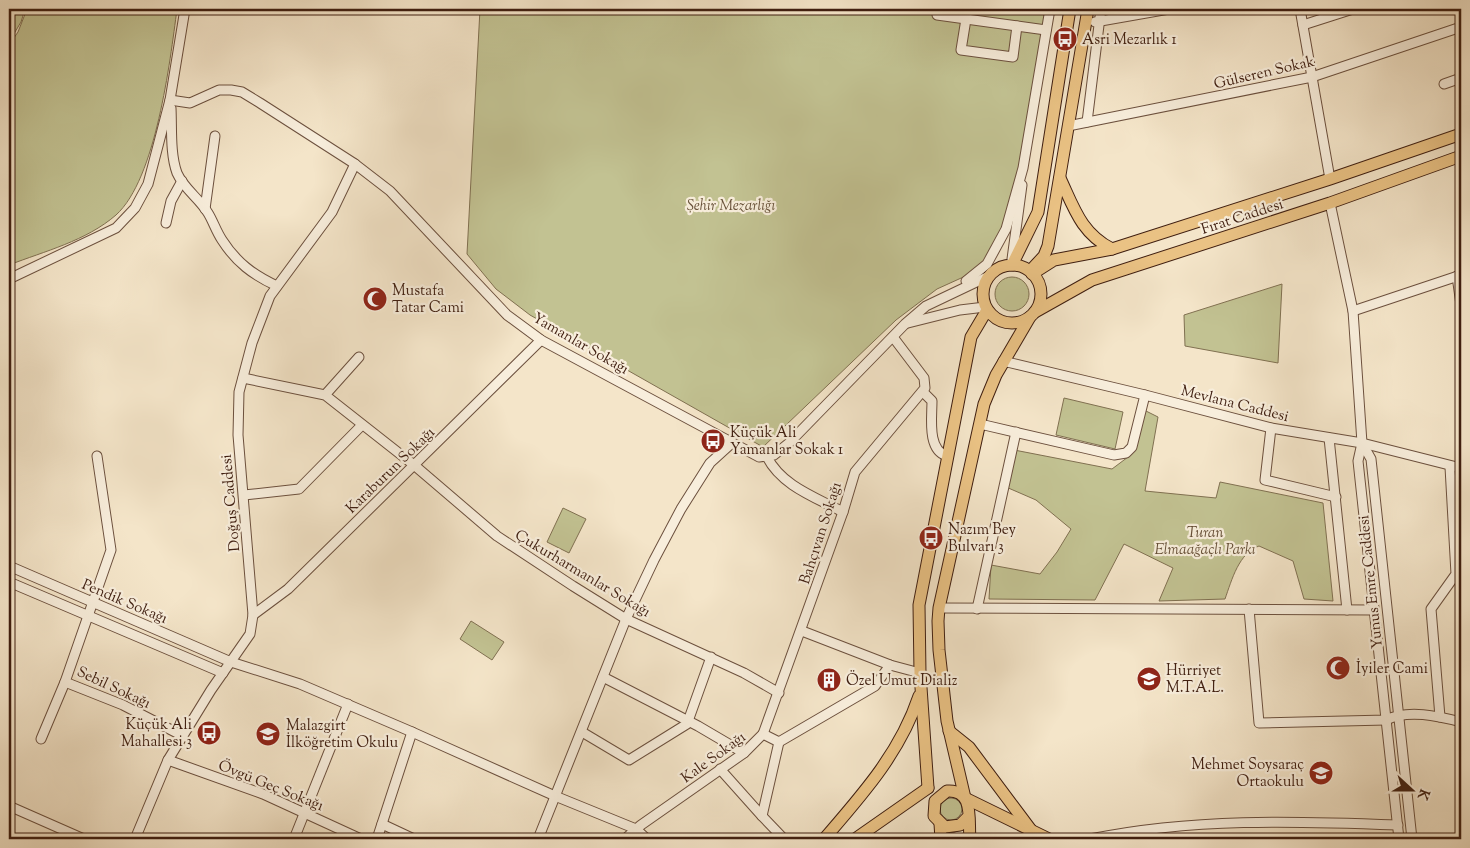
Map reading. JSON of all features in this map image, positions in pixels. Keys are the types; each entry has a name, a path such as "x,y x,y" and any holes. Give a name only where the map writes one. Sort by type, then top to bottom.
{"main road":[{"path":"1012,265 1038,212 1070,9"},
{"path":"1031,272 1046,252 1088,9"},
{"name":"Fırat Caddesi","path":"1031,272 1054,260 1112,249 1330,179 1461,134"},
{"name":"Fırat Caddesi","path":"1032,314 1092,280 1330,203 1461,156"},
{"path":"1060,178 1075,213 1085,228 1097,240 1112,249"},
{"path":"970,839 967,818 969,807 965,798 949,731 939,650 939,608 980,424 990,388 1003,362 1032,314 1041,295 1039,286 1031,272 1012,265 998,268 989,276 982,291 986,309 995,318 1009,324 1020,322 1032,314"},
{"path":"938,797 928,788 920,673 919,605 971,337 986,309"},
{"path":"824,839 893,754 906,730 921,689"},
{"path":"949,731 969,747 1031,830"},
{"path":"855,839 928,788"},
{"path":"954,839 940,839 940,824 933,811 938,797 952,791 1049,839"},
{"path":"940,824 955,827 967,818"}],"street":[{"path":"9,279 116,228 135,208 148,184 170,100 185,9"},
{"path":"938,9 937,15 1046,30"},
{"path":"1012,265 1023,168 1050,9"},
{"path":"1087,122 1101,9"},
{"path":"1085,23 1169,9"},
{"path":"1300,9 1330,179"},
{"path":"1303,25 1354,9"},
{"path":"966,19 961,50 1013,57 1017,26"},
{"name":"Gülseren Sokak","path":"1068,126 1312,77 1461,27"},
{"path":"1444,84 1461,78"},
{"name":"Yamanlar Sokağı","path":"170,100 190,103 219,90 242,92 355,164 390,191 507,315 541,340 751,455 767,457"},
{"path":"170,100 173,155 177,172 182,181 205,209 221,240 237,261 255,276 277,286"},
{"path":"205,209 215,136"},
{"name":"Doğuş Caddesi","path":"135,839 168,760 250,634 253,615 238,435 239,392 267,304 277,286 332,212 355,164"},
{"path":"958,291 964,283 984,268 995,252 1006,229 1023,168"},
{"path":"166,223 171,201 182,181"},
{"name":"Yunus Emre Caddesi","path":"1330,203 1353,311 1362,443 1358,460 1400,839"},
{"path":"843,512 784,480 773,470 767,457 774,455 789,443 905,324 926,306 989,276"},
{"path":"1353,311 1459,276 1461,305"},
{"path":"905,324 960,310 986,309"},
{"path":"893,336 924,378 923,392 932,401 934,446 940,453 947,456"},
{"name":"Karaburun Sokağı","path":"253,615 288,589 541,340"},
{"path":"243,378 325,395 359,357"},
{"name":"Mevlana Caddesi","path":"1003,362 1145,395 1271,428 1362,443 1450,467 1461,468"},
{"name":"Bahçıvan Sokağı","path":"763,734 802,631 855,472 923,392"},
{"name":"Çukurharmanlar Sokağı","path":"325,395 414,465 497,536 626,618 711,657 779,693"},
{"path":"980,424 1114,455 1122,455 1132,447 1145,395"},
{"path":"244,495 298,489 362,426"},
{"path":"1271,428 1265,480 1336,498"},
{"path":"977,609 1016,432"},
{"path":"1329,438 1347,610"},
{"path":"538,839 626,618 681,509 710,463 732,443"},
{"name":"Yunus Emre Caddesi","path":"1362,443 1371,459 1412,839"},
{"name":"Sebil Sokağı","path":"96,456 111,545 110,554 65,682 123,705 183,736"},
{"path":"1440,717 1431,609 1456,574 1450,467"},
{"name":"Pendik Sokağı","path":"9,566 231,662 300,684 348,704 555,796 636,828"},
{"path":"9,582 223,673"},
{"path":"939,608 1374,610"},
{"path":"1249,609 1259,723 1386,720 1398,714 1440,717 1461,722"},
{"path":"802,631 890,665 920,673"},
{"path":"582,732 630,760 685,726 711,657"},
{"path":"762,816 780,742 875,686 890,665"},
{"path":"603,677 688,721 744,753"},
{"path":"41,739 65,682"},
{"path":"294,839 348,704"},
{"path":"377,839 412,732"},
{"name":"Kale Sokağı","path":"625,839 636,828 744,753 763,734 780,742"},
{"name":"Övgü Geç Sokağı","path":"168,760 263,794 361,839"},
{"path":"720,769 784,839"},
{"path":"9,806 70,836 84,839"},
{"path":"1090,839 1158,828 1226,822 1286,820 1398,825"},
{"path":"382,824 414,839"},
{"path":"636,828 647,839"}],"green space":[{"path":"9,9 25,9 21,22 9,42"},
{"path":"27,9 177,9 159,118 151,148 130,198 116,215 92,232 65,245 9,265 9,45 18,32"},
{"name":"Şehir Mezarlığı","path":"480,9 1049,9 1011,215 1001,245 970,274 937,289 896,320 763,447 530,315 496,289 467,254"},
{"path":"1012,277 1019,278 1024,282 1028,287 1028,301 1024,306 1019,310 1012,311 1005,310 1000,306 996,301 995,294 996,287 1000,282 1005,278"},
{"path":"1282,284 1278,363 1185,346 1184,315"},
{"path":"1064,398 1123,412 1115,449 1056,435"},
{"name":"Turan Elmaağaçlı Parkı","path":"1140,408 1158,417 1145,491 1216,498 1220,482 1323,503 1333,601 1304,599 1293,561 1259,546 1246,554 1241,561 1225,599 1159,601 1173,568 1124,544 1095,600 989,599 991,565 1040,574 1057,552 1071,529 1036,500 1006,487 1009,449 1112,469 1128,457"},
{"path":"563,508 586,519 569,553 547,542"},
{"path":"471,621 504,642 492,660 460,639"},
{"path":"951,798 959,801 962,809 959,817 951,820 943,817 940,809 943,801"}],"place":[{"name":"Asri Mezarlık 1","path":"1065,39"},
{"name":"Mustafa Tatar Cami","path":"375,299"},
{"name":"Küçük Ali Yamanlar Sokak 1","path":"713,441"},
{"name":"Nazım Bey Bulvarı 3","path":"931,538"},
{"name":"İyiler Cami","path":"1338,668"},
{"name":"Hürriyet M.T.A.L.","path":"1149,679"},
{"name":"Özel Umut Dializ","path":"829,680"},
{"name":"Küçük Ali Mahallesi 3","path":"209,733"},
{"name":"Malazgirt İlköğretim Okulu","path":"268,734"},
{"name":"Mehmet Soysaraç Ortaokulu","path":"1321,773"}]}
